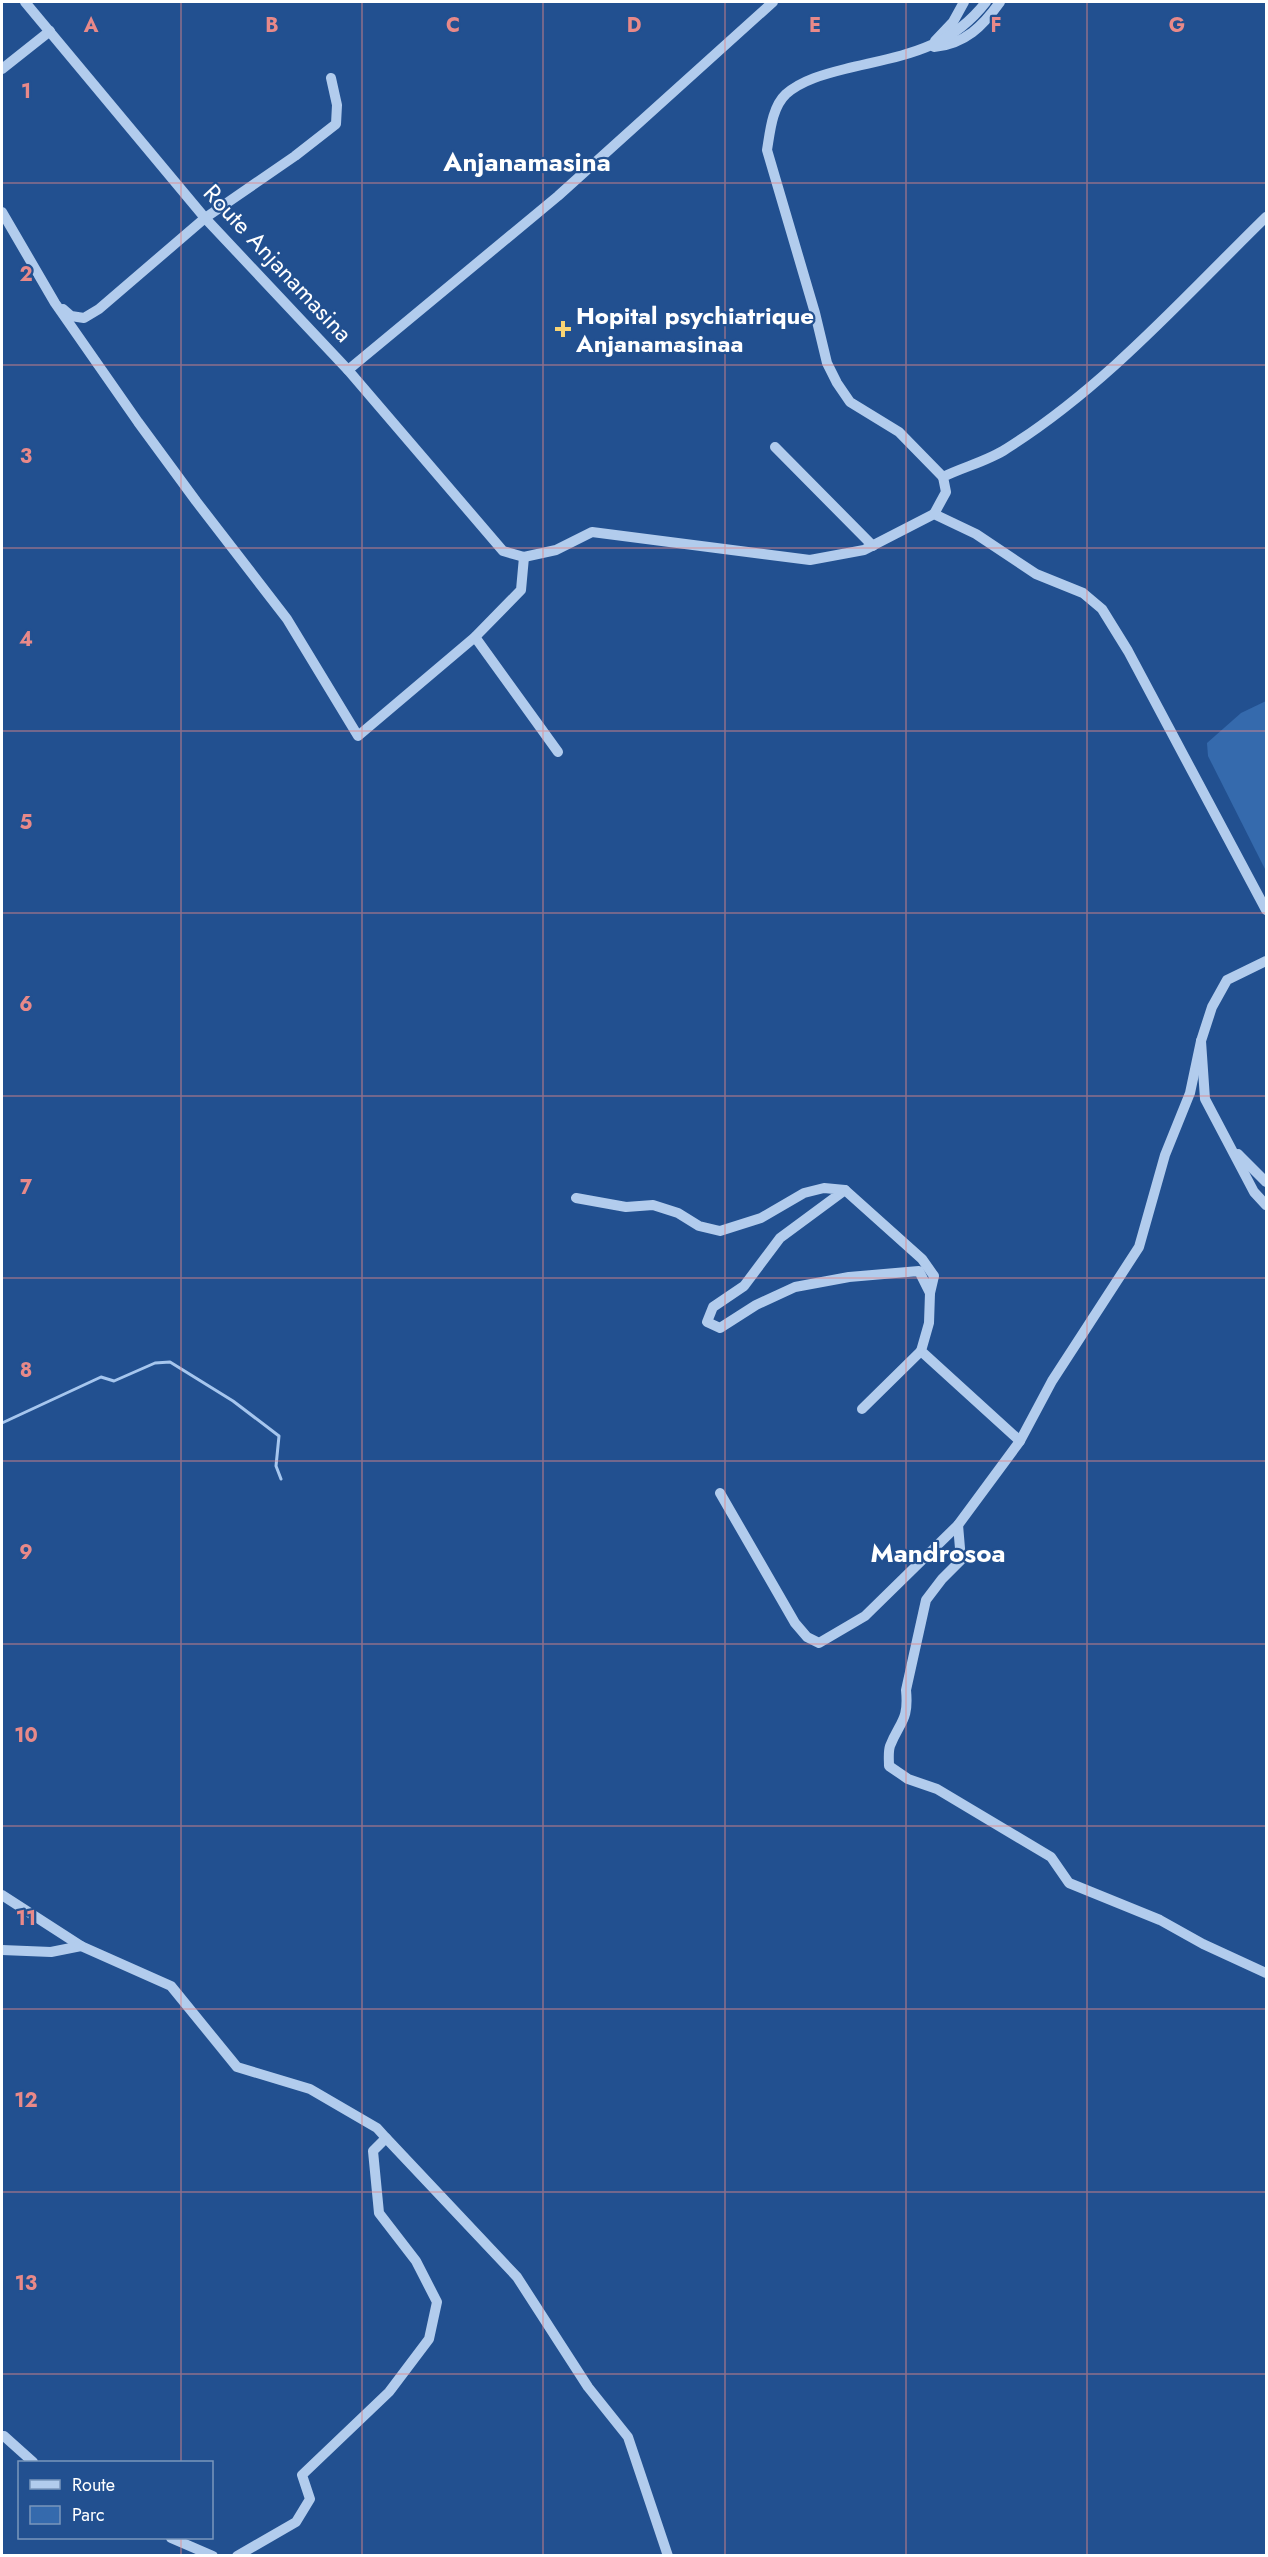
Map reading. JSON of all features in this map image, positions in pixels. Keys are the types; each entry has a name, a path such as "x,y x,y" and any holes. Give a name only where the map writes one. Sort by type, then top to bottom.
{"street":[{"name":"Route Anjanamasina","path":"25,2 205,218 348,370 502,551 524,556"},
{"path":"348,370 558,196 773,2"},
{"path":"929,48 953,22 964,2"},
{"path":"929,48 956,33 986,2"},
{"path":"2,212 55,303 196,501 287,619 357,736 475,637 521,590 524,556 556,550 592,532 810,560 864,550 934,514 946,492 943,477 898,432 850,402 827,363 815,313 767,150 771,122 785,95 805,82 929,48 950,46 964,39 986,22 1000,2"},
{"path":"2,69 50,31"},
{"path":"55,303 71,315 84,318 99,309 205,218 295,156 336,124 337,105 331,78"},
{"path":"943,477 1005,450 1065,407 1103,376 1266,217"},
{"path":"775,447 873,546"},
{"path":"934,514 976,534 1036,574 1083,593 1102,609 1128,651 1266,910"},
{"path":"475,637 558,752"},
{"path":"720,1493 795,1623 807,1637 819,1642 865,1616 958,1525 1020,1441 1052,1381 1139,1247 1166,1155 1190,1093 1201,1041 1212,1007 1227,980 1266,961"},
{"path":"1201,1041 1205,1099 1254,1192 1266,1205"},
{"path":"1232,1147 1266,1182"},
{"path":"576,1198 626,1207 653,1205 678,1213 699,1226 720,1231 761,1218 804,1193 824,1188 845,1190 922,1259 934,1276 930,1293 929,1323 921,1351 862,1408"},
{"path":"845,1190 780,1238 744,1286 713,1307 707,1322 720,1328 756,1305 795,1287 849,1277 919,1271 930,1293"},
{"path":"921,1351 1020,1441"},
{"path":"958,1525 961,1560 926,1600 906,1690 907,1704 903,1724 889,1748 889,1766 908,1779 937,1789 1051,1857 1069,1883 1160,1920 1203,1944 1266,1973"},
{"path":"2,1895 81,1946 171,1986 237,2067 310,2089 377,2128 517,2277 588,2387 628,2437 668,2556"},
{"path":"2,1950 51,1952 81,1946"},
{"path":"237,2556 296,2522 310,2499 302,2475 389,2392 429,2340 437,2302 416,2261 379,2213 373,2151 386,2138"},
{"path":"2,2436 31,2461"},
{"path":"173,2539 213,2556"}],"green space":[{"path":"1266,701 1266,871 1208,756 1207,743 1241,713"}],"waterway":[{"path":"2,1423 101,1377 114,1381 155,1363 170,1362 233,1401 279,1436 276,1466 281,1479"}],"place":[{"name":"Hopital psychiatrique Anjanamasinaa","path":"563,329"}],"district":[{"name":"Anjanamasina","path":"527,162"},
{"name":"Mandrosoa","path":"938,1553"}]}
